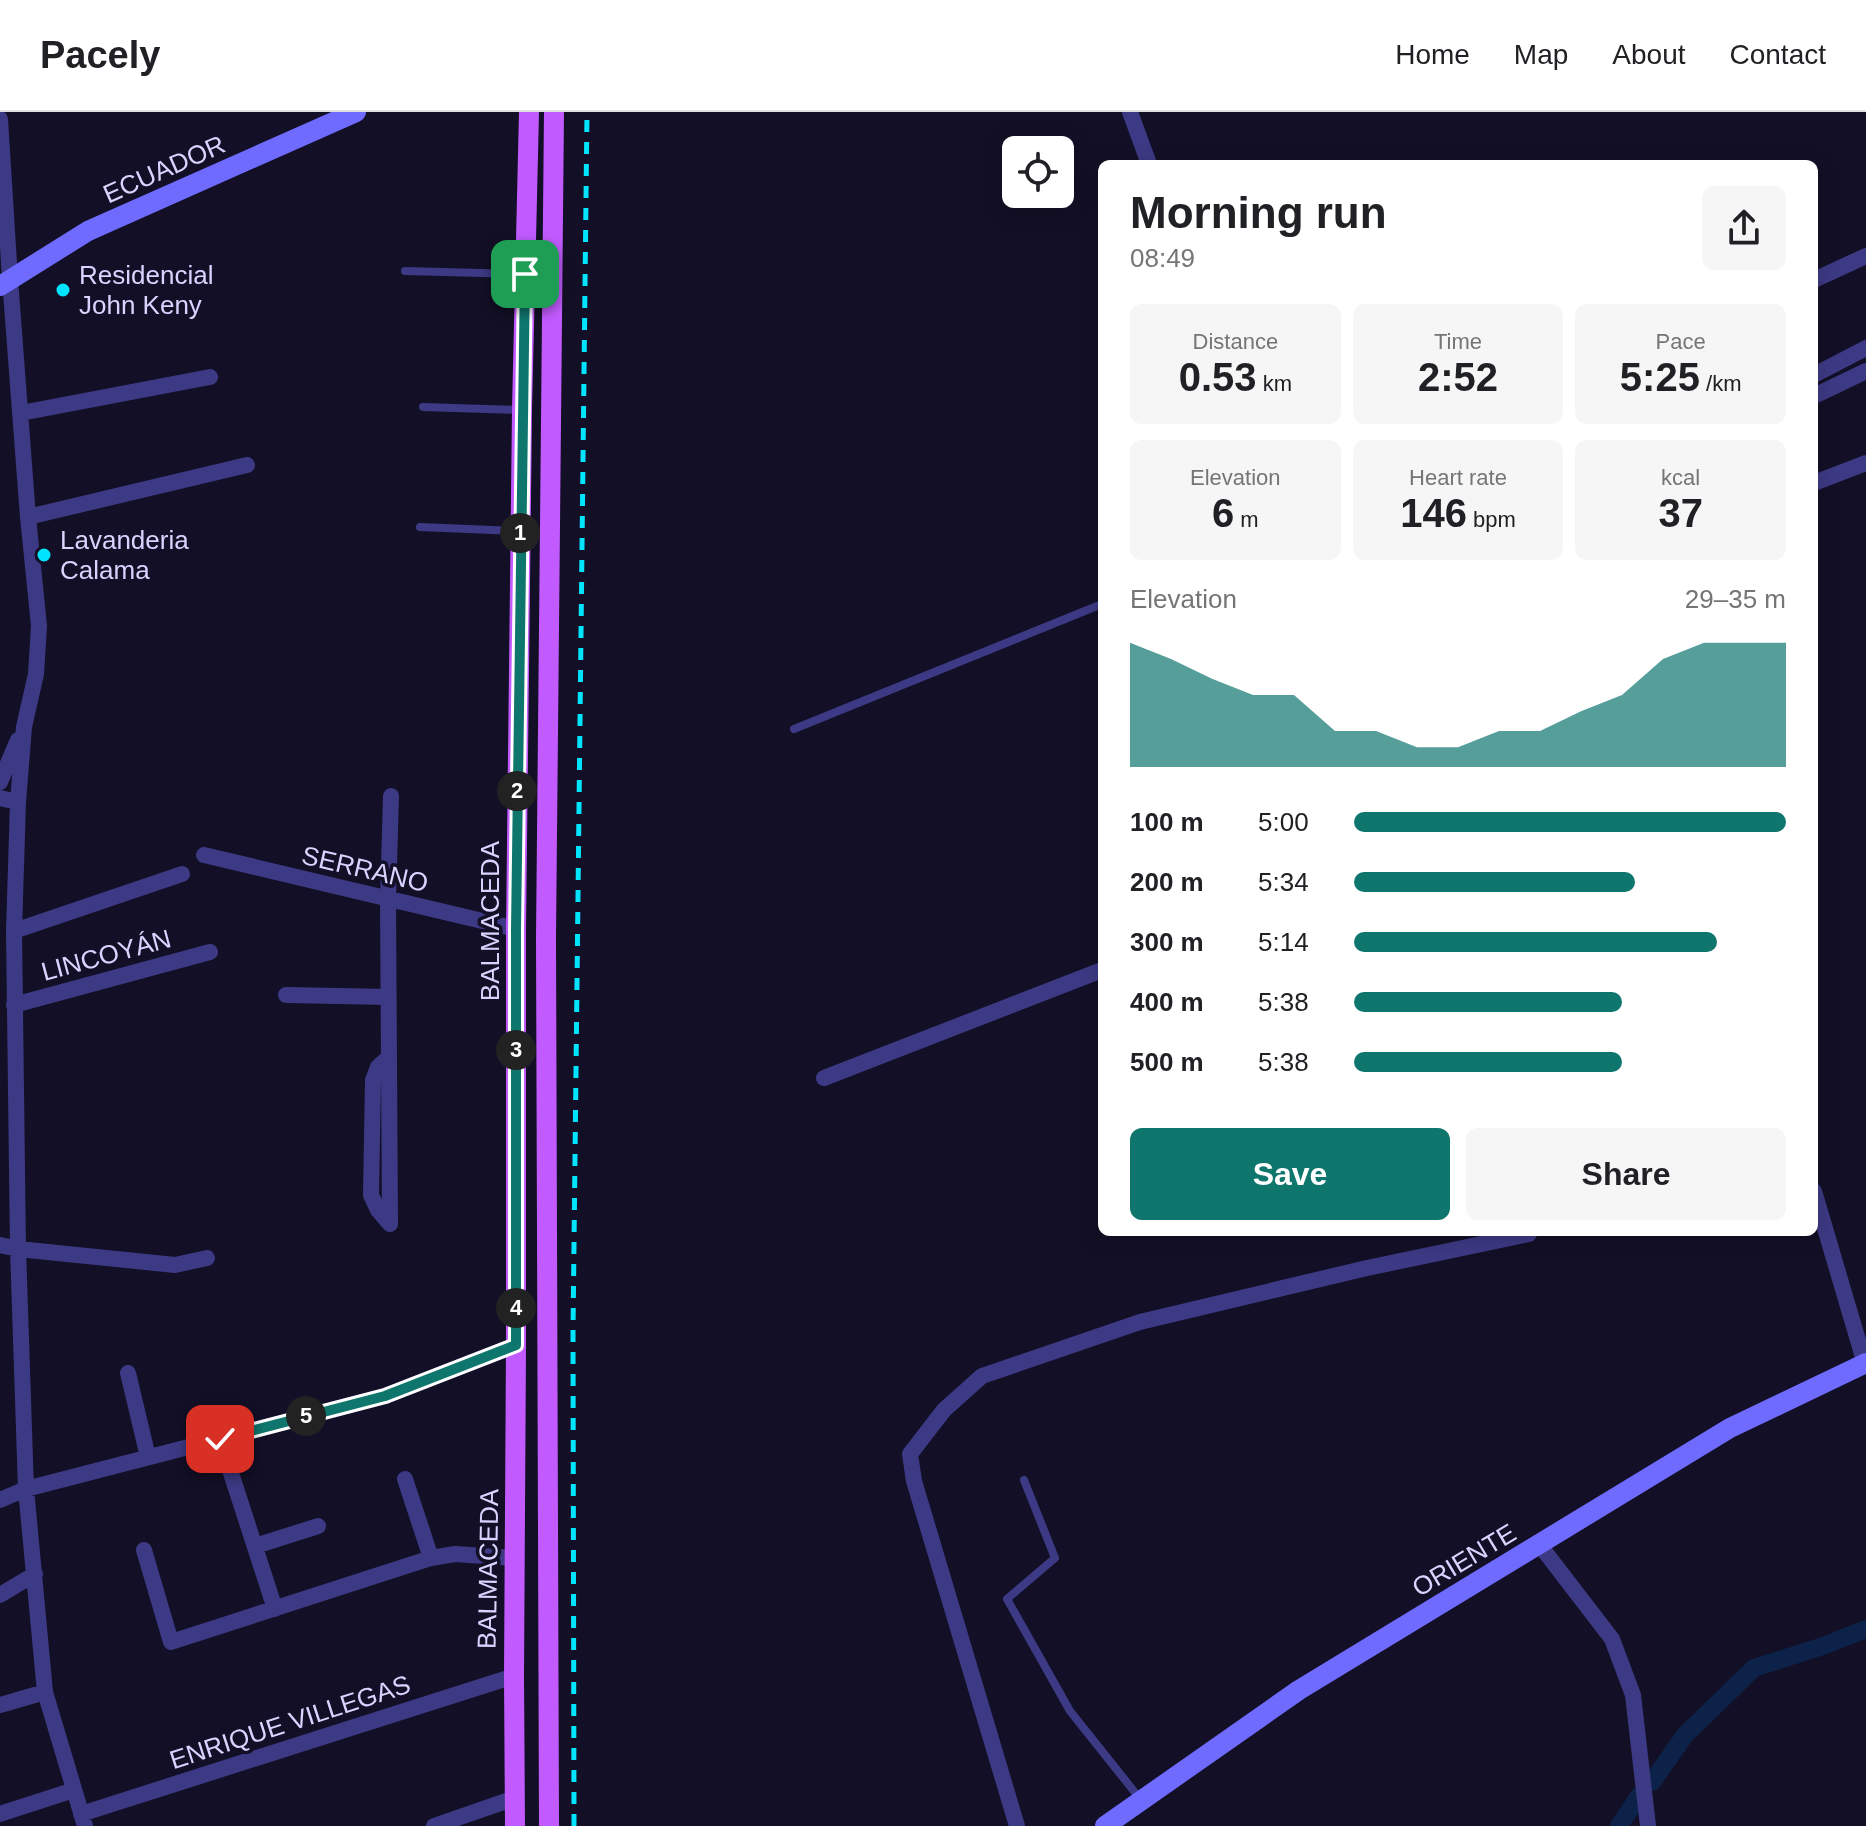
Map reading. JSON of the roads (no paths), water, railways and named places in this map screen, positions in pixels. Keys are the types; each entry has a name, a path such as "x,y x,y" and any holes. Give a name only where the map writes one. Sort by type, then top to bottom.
{"main road":[{"name":"BALMACEDA","path":"515,1826 516,929 529,112"},
{"path":"549,1826 546,937 554,112"}],"street":[{"name":"ECUADOR","path":"5,283 88,231 356,112"},
{"path":"1130,112 1148,160"},
{"path":"0,119 5,283 21,413 39,626 36,674 24,727 14,931 18,1249 26,1489 45,1692 83,1820"},
{"path":"1818,278 1866,256"},
{"path":"1818,373 1866,348"},
{"path":"1818,394 1866,371"},
{"path":"21,413 210,377"},
{"path":"1818,481 1866,463"},
{"path":"28,517 247,465"},
{"path":"0,782 24,727"},
{"path":"388,1058 378,1067 373,1080 371,1195 390,1224 388,900 391,796"},
{"path":"0,798 18,802"},
{"name":"SERRANO","path":"204,855 516,929"},
{"path":"14,931 182,874"},
{"name":"LINCOYÁN","path":"14,1005 210,952"},
{"path":"824,1078 1098,972"},
{"path":"286,995 388,997"},
{"path":"1818,1204 1866,1363"},
{"path":"1017,1826 914,1481 910,1454 944,1410 982,1376 1140,1322 1367,1268 1519,1236"},
{"path":"0,1245 175,1265 207,1258"},
{"path":"0,1500 26,1489 385,1396 516,1345"},
{"name":"ORIENTE","path":"1105,1826 1299,1690 1730,1428 1866,1363"},
{"path":"128,1373 148,1457"},
{"path":"220,1439 275,1609"},
{"path":"405,1479 431,1558"},
{"path":"255,1546 318,1526"},
{"path":"1539,1544 1612,1639 1633,1695 1648,1826"},
{"path":"144,1550 171,1642 431,1558 455,1554 515,1558"},
{"path":"0,1595 35,1574"},
{"name":"ENRIQUE VILLEGAS","path":"83,1820 514,1676"},
{"path":"0,1705 45,1692"},
{"path":"0,1814 74,1790"},
{"path":"434,1826 515,1798"}],"lane":[{"path":"405,271 525,274"},
{"path":"423,407 522,410"},
{"path":"420,527 520,531"},
{"path":"794,729 1098,606"},
{"path":"1024,1480 1055,1558 1007,1599 1070,1711 1141,1800"}],"waterway":[{"path":"1652,1782 1685,1735 1754,1668 1866,1629"},
{"path":"1619,1826 1639,1796"}],"railway":[{"path":"574,1826 573,1331 587,112"}],"place":[{"name":"Residencial John Keny","path":"63,290"},
{"name":"Lavanderia Calama","path":"44,555"}]}
